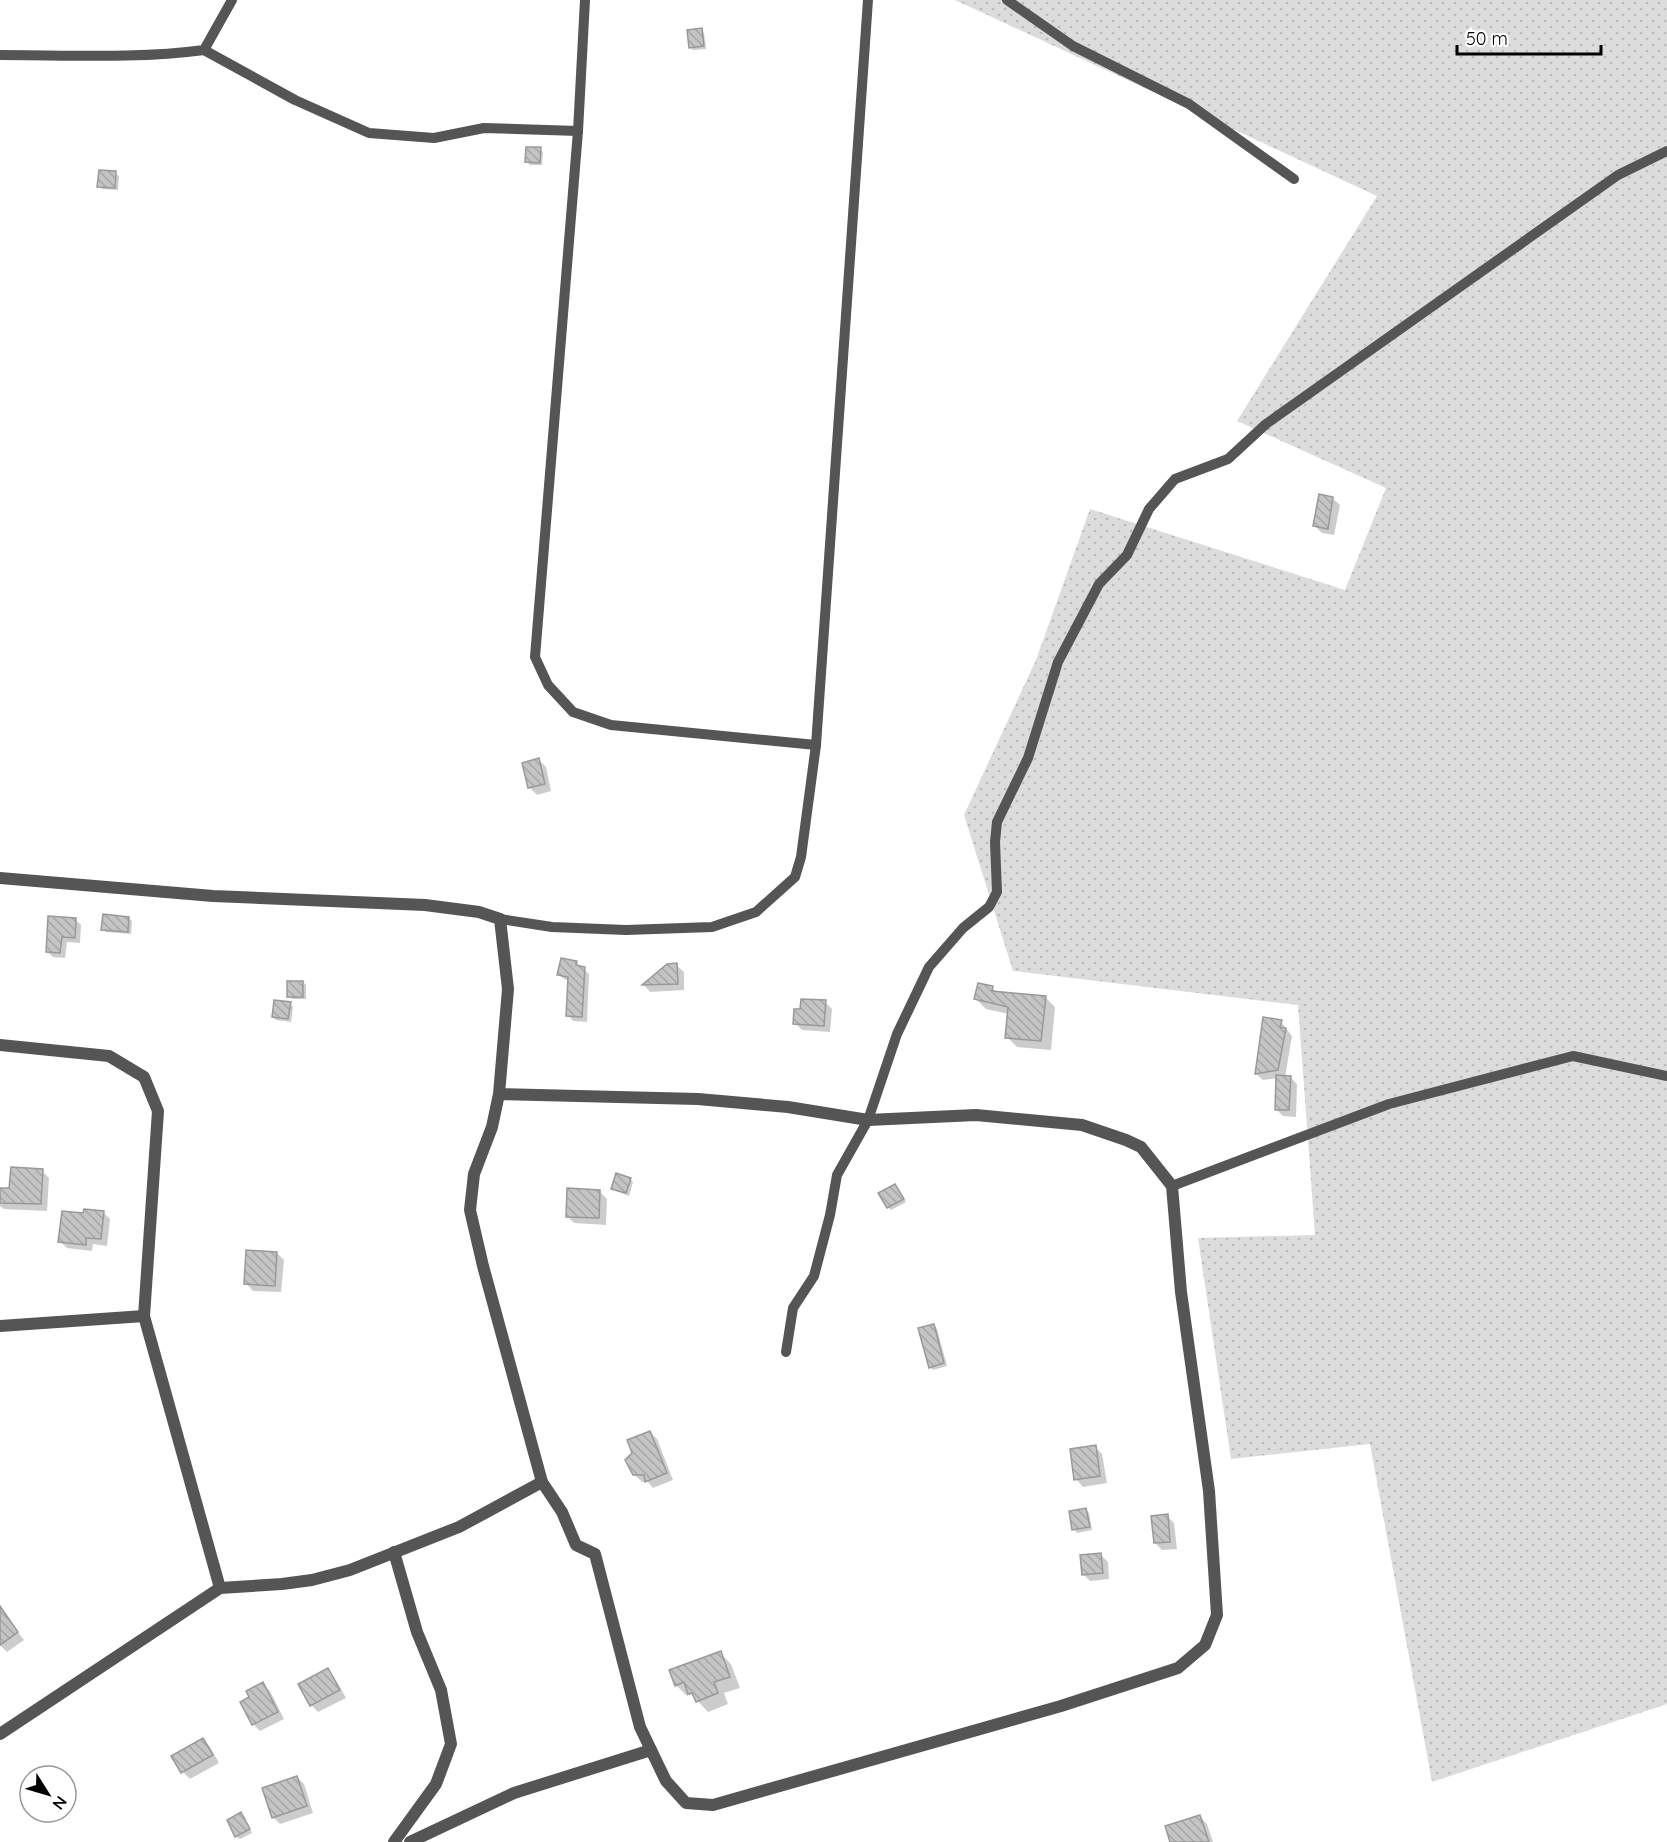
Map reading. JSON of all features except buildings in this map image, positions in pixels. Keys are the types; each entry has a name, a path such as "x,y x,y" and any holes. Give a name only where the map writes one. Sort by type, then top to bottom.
{"street":[{"path":"0,878 213,896 425,905 479,912 500,919 508,988 499,1094 492,1127 474,1174 470,1210 542,1482 562,1512 576,1545 595,1554 639,1727 666,1781 686,1803 713,1805 1061,1706 1178,1668 1205,1645 1218,1615 1210,1502 1181,1292 1172,1186 1141,1147 1082,1125 976,1115 868,1120 788,1107 698,1099 499,1094"},
{"path":"0,1045 109,1056 144,1077 158,1112 144,1316 220,1588"},
{"path":"0,1326 144,1316"},
{"path":"0,1734 220,1588 312,1580 350,1570 459,1527 542,1482"},
{"path":"394,1552 417,1632 441,1690 451,1744 436,1784 394,1842"},
{"path":"410,1842 514,1793 651,1750"}],"lane":[{"path":"204,51 232,0"},
{"path":"585,0 578,130 535,657 548,685 573,712 611,725 816,746"},
{"path":"500,919 552,927 648,930 712,927 756,912 795,877 801,856 816,746 868,0"},
{"path":"1007,0 1073,46 1189,104 1294,179"},
{"path":"0,55 122,56 169,55 204,51 295,100 369,133 435,138 484,128 578,130"},
{"path":"786,1352 793,1308 814,1276 830,1215 837,1175 868,1120 897,1034 929,967 963,928 989,907 997,892 995,842 997,822 1028,758 1058,662 1099,584 1127,555 1149,509 1175,479 1228,459 1266,424 1618,175 1667,151"},
{"path":"1172,1186 1389,1104 1573,1056 1667,1076"}],"shaded area":[{"path":"955,0 1667,0 1667,1704 1432,1782 1370,1444 1231,1459 1198,1238 1315,1235 1298,1005 1013,971 964,815 1036,660 1090,509 1345,590 1386,488 1237,421 1377,196"}]}
